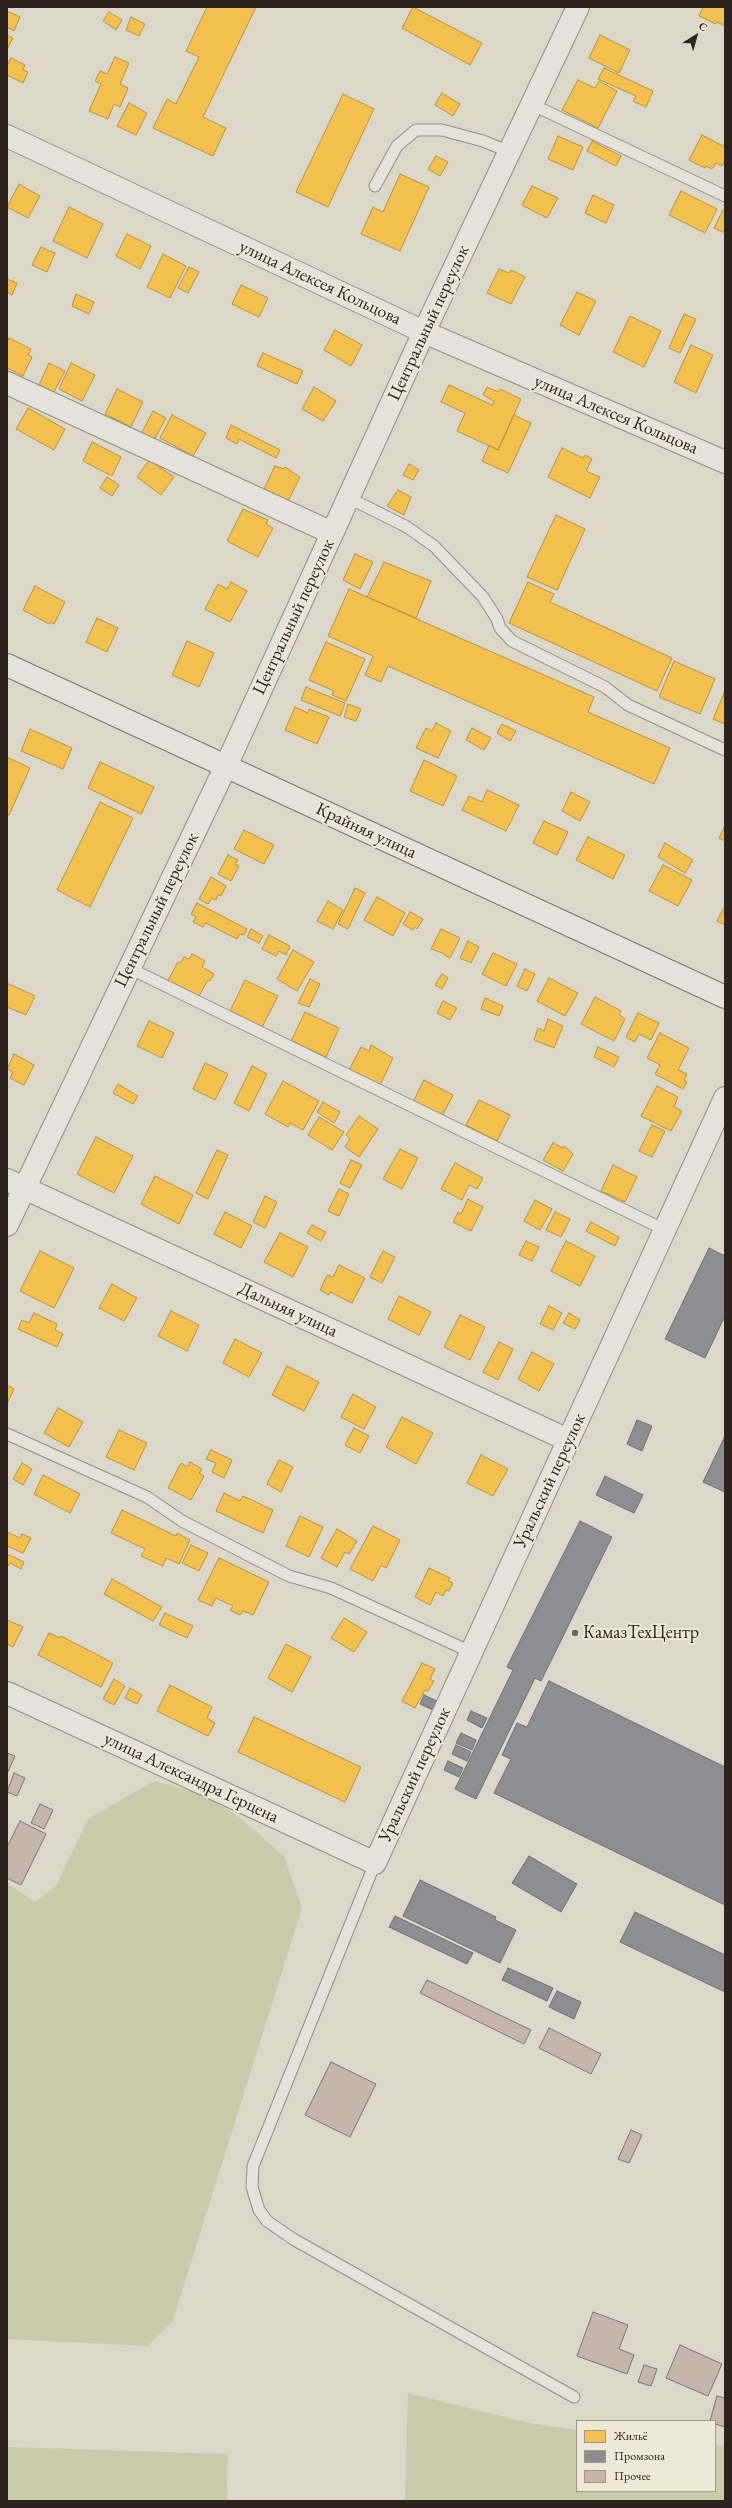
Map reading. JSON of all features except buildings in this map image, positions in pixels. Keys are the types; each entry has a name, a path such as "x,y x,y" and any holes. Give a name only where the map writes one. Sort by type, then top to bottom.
{"street":[{"name":"Центральный переулок","path":"7,1225 15,1184 129,968 226,766 424,332 533,105 578,7"},
{"name":"улица Алексея Кольцова","path":"7,136 424,332 725,462"},
{"path":"7,383 332,533"},
{"name":"Крайняя улица","path":"7,665 725,997"},
{"name":"Уральский переулок","path":"374,1863 725,1098"},
{"name":"Дальняя улица","path":"15,1184 568,1440"},
{"name":"улица Александра Герцена","path":"7,1693 374,1863"}],"lane":[{"path":"533,105 725,196"},
{"path":"375,186 397,146 416,130 442,130 483,141 510,152"},
{"path":"348,498 407,527 434,546 483,597 497,619 500,628 512,641 605,687 628,704 725,750"},
{"path":"129,968 664,1230"},
{"path":"7,1434 147,1497 182,1521 289,1576 331,1588 471,1652"},
{"path":"374,1863 253,2166 252,2186 260,2210 267,2221 293,2238 574,2397"}],"green space":[{"path":"154,1781 204,1794 239,1817 284,1856 302,1908 173,2320 148,2346 7,2339 7,1883 35,1902 56,1886 88,1819"},
{"path":"408,2393 529,2423 576,2430 576,2492 716,2492 716,2445 725,2446 725,2501 405,2501"},
{"path":"7,2447 228,2454 227,2501 7,2501"}],"place":[{"name":"КамазТехЦентр","path":"575,1633"}]}
